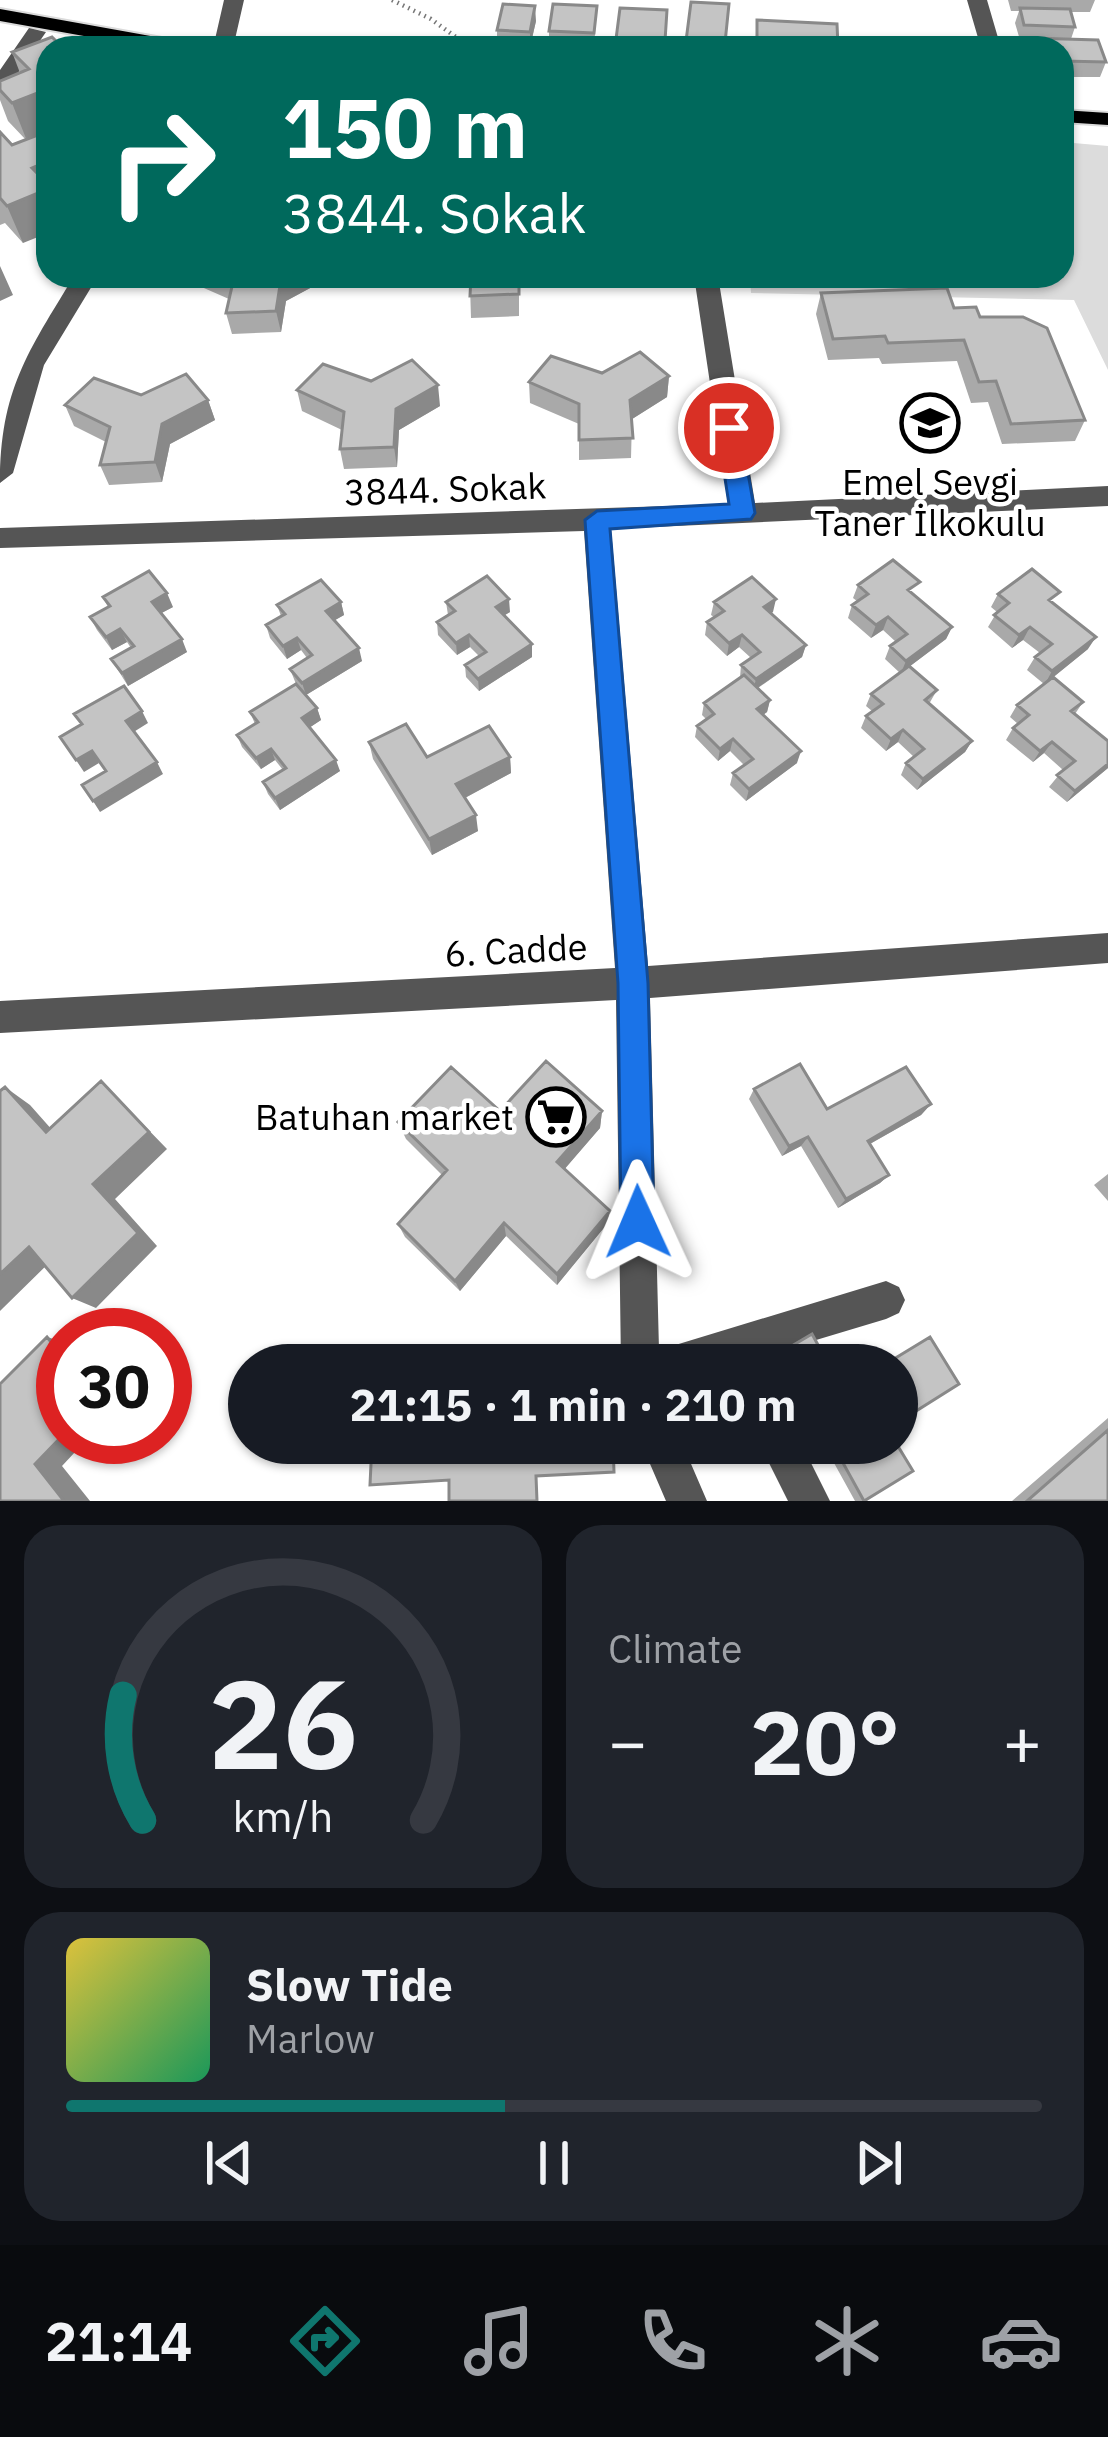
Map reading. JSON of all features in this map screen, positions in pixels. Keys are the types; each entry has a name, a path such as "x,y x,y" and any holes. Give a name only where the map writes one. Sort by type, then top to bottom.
{"main road":[{"path":"0,15 117,36"},
{"path":"0,27 59,36"},
{"path":"1074,117 1108,118"}],"street":[{"path":"226,36 235,0"},
{"path":"976,0 987,36"},
{"path":"0,85 36,32"},
{"path":"0,473 32,365 79,288"},
{"path":"708,288 743,513"},
{"name":"3844. Sokak","path":"0,538 597,520 1108,496"},
{"path":"597,520 633,983 640,1344"},
{"name":"6. Cadde","path":"0,1017 633,983 1108,948"},
{"path":"767,1344 886,1300"},
{"path":"670,1464 687,1501"},
{"path":"790,1464 810,1501"}],"path":[{"path":"392,0 454,36"}],"shaded area":[{"path":"1074,143 1108,146 1108,370 1074,300 751,293 751,288 1074,288"}],"building":[{"path":"691,2 729,4 726,36 687,36"},
{"path":"503,4 535,6 530,32 497,30"},
{"path":"553,4 597,6 594,33 549,31"},
{"path":"620,8 667,10 665,36 616,36"},
{"path":"1020,8 1070,9 1075,27 1024,25"},
{"path":"757,20 837,24 838,36 757,36"},
{"path":"1074,39 1098,40 1106,62 1074,61"},
{"path":"36,43 36,94 12,103 0,90 0,81 29,69 12,52"},
{"path":"0,132 12,145 36,136 36,166 32,168 36,194 7,206 0,198"},
{"path":"232,288 280,288 276,311 226,313"},
{"path":"470,288 519,288 519,294 470,296"},
{"path":"947,288 954,308 976,307 980,317 1023,317 1047,328 1085,420 1011,424 996,381 979,382 964,340 833,339 821,293"},
{"path":"640,352 669,376 630,400 633,438 579,440 579,404 529,382 551,356 602,373"},
{"path":"412,360 438,385 396,409 394,447 340,449 344,412 297,390 323,364 371,381"},
{"path":"186,374 208,400 162,424 155,462 100,465 110,427 65,405 94,378 141,395"},
{"path":"893,560 920,582 908,590 952,627 906,661 890,646 907,634 888,617 876,625 852,605 868,594 858,585"},
{"path":"1032,569 1060,592 1049,600 1096,637 1052,671 1035,657 1052,644 1030,627 1019,635 994,615 1009,603 998,594"},
{"path":"149,571 167,593 152,602 182,639 122,673 111,659 134,646 120,629 106,637 90,617 110,606 103,597"},
{"path":"487,576 509,599 496,607 532,644 478,679 465,665 486,652 469,635 456,643 437,622 455,611 446,602"},
{"path":"752,577 776,599 764,607 806,645 756,679 741,665 760,652 742,635 729,643 707,622 724,611 714,602"},
{"path":"321,580 341,602 326,611 359,648 302,683 290,669 312,655 297,638 283,646 266,625 285,614 277,605"},
{"path":"909,666 937,690 925,700 972,741 923,779 906,763 924,749 903,730 891,739 866,716 883,704 871,694"},
{"path":"744,675 770,700 757,709 801,751 749,789 733,773 753,759 733,739 720,749 697,726 714,714 704,703"},
{"path":"1053,677 1083,702 1071,711 1108,741 1108,764 1075,791 1057,775 1075,761 1052,742 1040,751 1013,728 1029,715 1017,705"},
{"path":"296,684 317,708 302,718 336,760 275,798 263,782 286,768 271,749 256,758 237,735 258,722 250,712"},
{"path":"124,686 142,711 126,721 157,762 93,801 82,785 106,771 92,751 76,760 60,737 82,724 74,714"},
{"path":"406,724 427,757 489,726 510,757 456,784 476,815 429,839 369,742"},
{"path":"546,1061 602,1111 557,1162 610,1211 557,1274 504,1223 455,1281 398,1224 447,1170 398,1122 451,1067 500,1111"},
{"path":"800,1064 827,1109 906,1067 931,1104 868,1141 889,1175 846,1199 808,1137 789,1146 754,1089"},
{"path":"101,1081 149,1132 93,1184 138,1233 72,1298 29,1247 0,1274 0,1091 5,1087 46,1132"},
{"path":"812,1334 817,1344 795,1344"},
{"path":"930,1337 959,1384 918,1410 918,1344"},
{"path":"36,1348 35,1464 64,1501 0,1501 0,1384"},
{"path":"1108,1430 1108,1501 1027,1501"},
{"path":"371,1464 614,1464 614,1472 536,1476 537,1501 449,1501 449,1480 370,1485"},
{"path":"844,1464 909,1464 913,1471 864,1501"}],"place":[{"name":"Emel Sevgi Taner İlkokulu","path":"930,423"},
{"name":"Batuhan market","path":"556,1117"}],"route":[{"path":"638,1222 633,983 597,520 743,513 729,428"}]}
